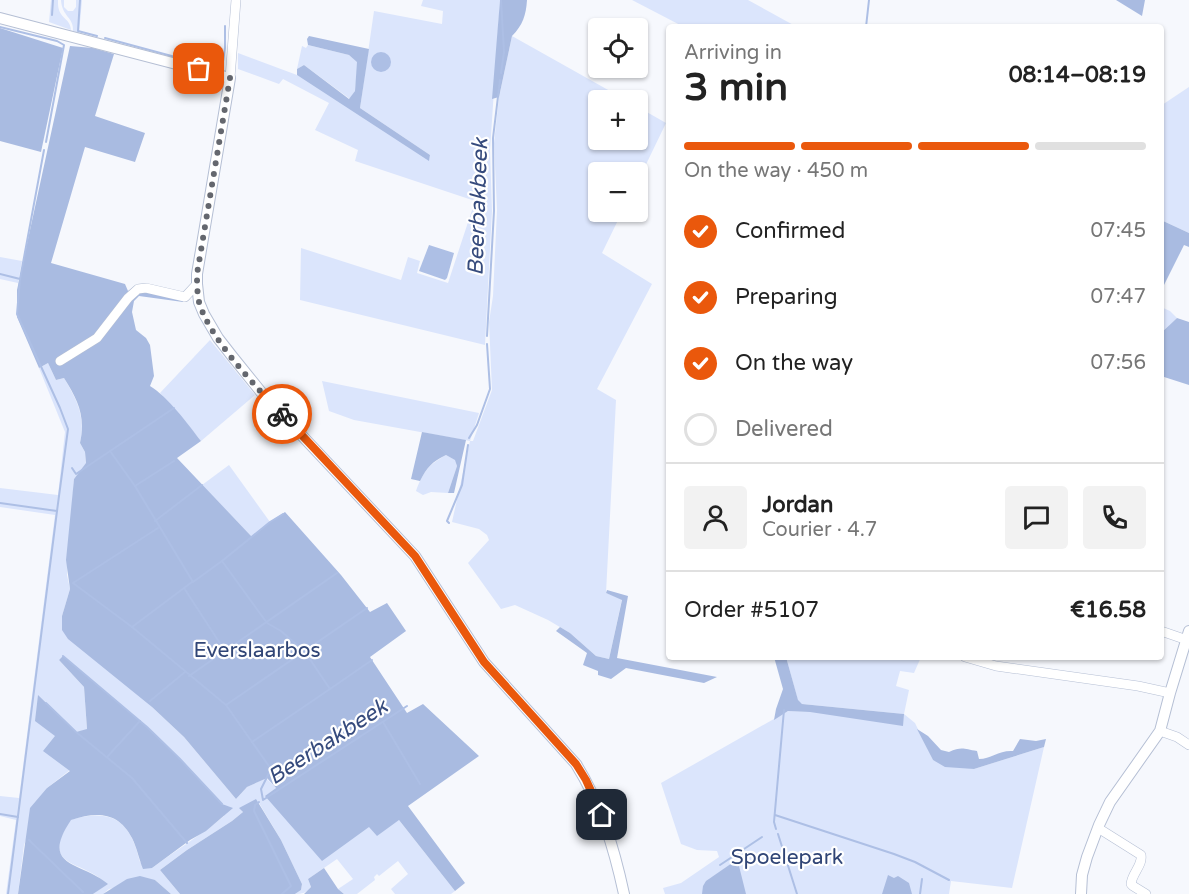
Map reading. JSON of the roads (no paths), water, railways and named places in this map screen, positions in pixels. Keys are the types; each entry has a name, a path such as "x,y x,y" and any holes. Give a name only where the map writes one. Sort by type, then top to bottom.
{"street":[{"path":"236,0 230,78 196,284 204,314 218,338 246,375 415,556 484,662 576,764 602,815 617,861 624,894"},
{"path":"0,18 230,78"},
{"path":"185,297 196,284"},
{"path":"60,361 97,338 128,298 138,290 146,288 199,302"},
{"path":"1081,894 1082,875 1087,857 1110,802 1160,731 1188,636 1164,632"},
{"path":"971,660 996,666 1138,686 1170,693"},
{"path":"1160,731 1177,737 1189,745"},
{"path":"1098,828 1141,855 1141,862 1132,877 1131,884 1146,894"}],"waterway":[{"path":"52,15 53,0"},
{"path":"80,0 78,31 97,36"},
{"name":"Beerbakbeek","path":"501,0 504,52 501,73"},
{"path":"866,24 869,0"},
{"path":"189,61 222,68 225,26"},
{"path":"0,27 57,41 64,45 46,142"},
{"path":"105,38 179,58"},
{"name":"Beerbakbeek","path":"487,336 494,211 493,138 500,80"},
{"path":"20,279 44,150"},
{"path":"0,274 20,279 17,314 68,429 57,511"},
{"name":"Beerbakbeek","path":"469,438 477,425 490,389 487,344"},
{"path":"72,468 76,474 174,408"},
{"name":"Beerbakbeek","path":"449,523 447,521 462,485 468,445"},
{"path":"110,451 135,486 193,582 222,561 267,623 281,631 305,652 330,689 252,742 271,769 261,789 263,800 407,706"},
{"path":"135,486 174,461"},
{"path":"155,521 202,485"},
{"path":"0,503 57,511 8,894"},
{"path":"222,561 283,514"},
{"path":"158,528 73,583 132,627 226,705 252,742"},
{"path":"189,676 337,573"},
{"path":"132,627 192,582"},
{"path":"184,588 225,651"},
{"path":"226,705 367,608"},
{"path":"63,656 147,727 222,804"},
{"path":"330,689 372,660"},
{"path":"150,701 185,672"},
{"path":"46,703 76,732 132,778 187,843"},
{"path":"776,829 774,822 784,710"},
{"path":"107,757 140,721"},
{"path":"383,722 420,784"},
{"name":"Beerbakbeek","path":"259,802 255,805 254,811 291,886 282,894"},
{"path":"0,814 18,817"},
{"path":"775,815 894,854 949,880"},
{"path":"778,834 797,894"},
{"path":"720,865 762,837"},
{"path":"29,840 83,892"},
{"path":"920,894 922,879"}],"park label":[{"name":"Everslaarbos","path":"257,650"},
{"name":"Spoelepark","path":"787,857"}]}
